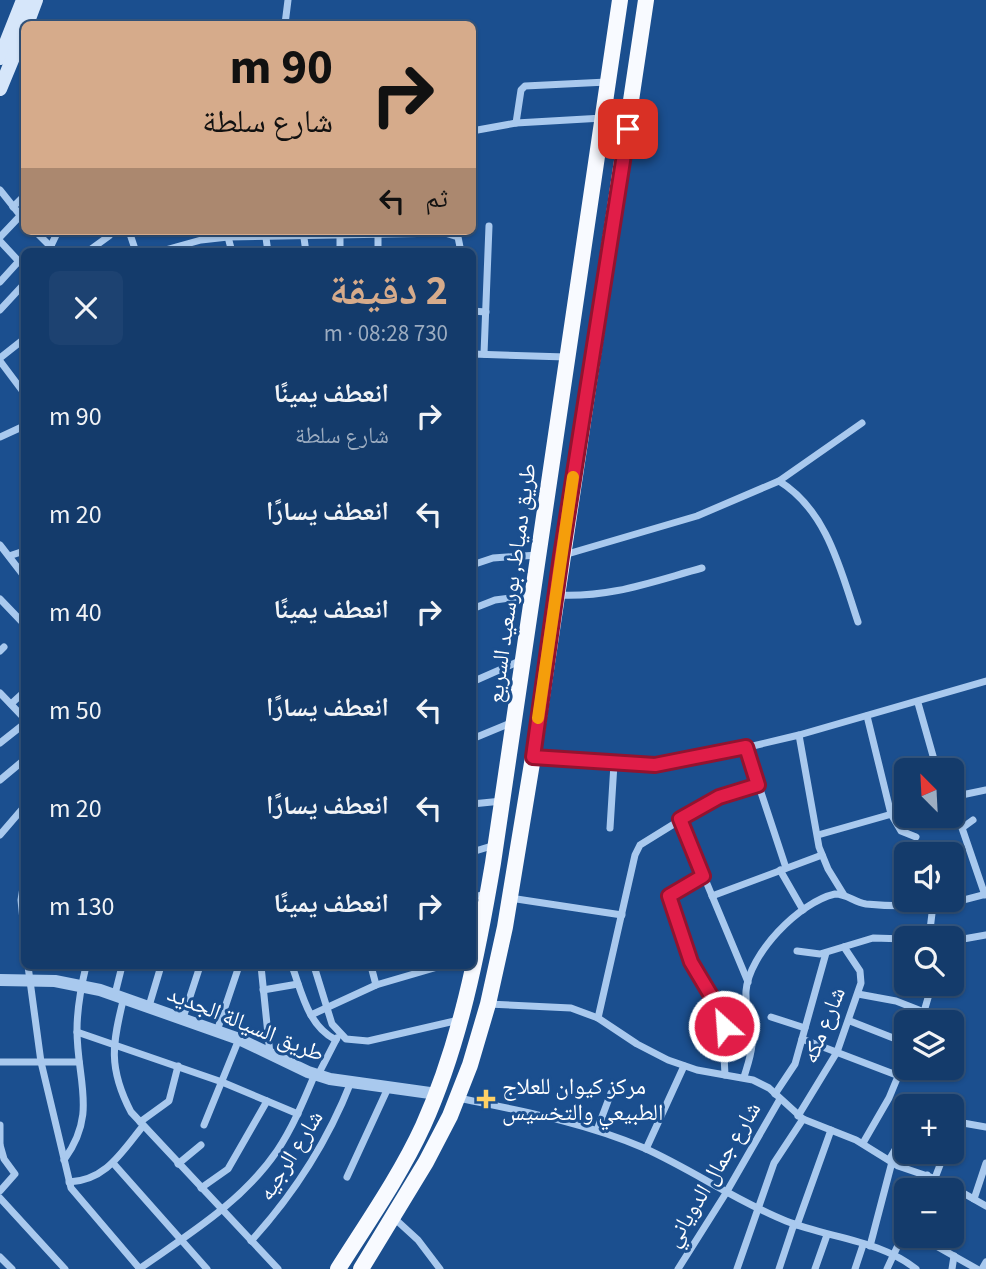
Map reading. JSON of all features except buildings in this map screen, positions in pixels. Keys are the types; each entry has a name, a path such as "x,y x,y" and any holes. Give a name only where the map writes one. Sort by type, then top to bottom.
{"highway":[{"name":"طريق دمياط, بورسعيد السريع","path":"476,948 482,923 483,890 496,845 620,0"},
{"name":"طريق دمياط, بورسعيد السريع","path":"361,1269 426,1162 457,1098 488,1004 505,927 533,757 555,595 646,0"},
{"path":"483,890 511,890"},
{"path":"482,923 505,927"},
{"name":"طريق دمياط, بورسعيد السريع","path":"338,1269 409,1153 437,1094 460,1020 471,969"},
{"path":"356,1241 372,1252"}],"main road":[{"path":"0,58 4,35 23,0"},
{"path":"28,21 36,0"},
{"path":"0,89 21,38"}],"street":[{"path":"285,21 288,0"},
{"path":"516,123 521,90 525,86 608,82"},
{"path":"476,130 516,123 603,118"},
{"path":"0,190 21,217"},
{"path":"13,206 21,199"},
{"path":"21,219 0,239 21,263"},
{"path":"484,354 489,226"},
{"path":"181,248 200,235 266,238 278,235 304,238 314,235"},
{"path":"325,235 348,235"},
{"path":"365,235 388,235"},
{"path":"92,248 109,236"},
{"path":"378,236 378,248"},
{"path":"228,237 231,248"},
{"path":"340,237 340,248"},
{"path":"266,238 267,248"},
{"path":"304,238 305,248"},
{"path":"0,282 21,265"},
{"path":"0,310 21,287"},
{"path":"476,311 486,312"},
{"path":"21,342 0,360 21,381"},
{"path":"476,354 568,357"},
{"path":"0,377 9,371"},
{"path":"561,556 697,516 779,481 862,423"},
{"path":"0,437 21,427"},
{"path":"779,481 801,498 825,531 858,622"},
{"path":"0,545 21,572"},
{"path":"9,556 21,552"},
{"path":"476,564 493,558 538,555"},
{"path":"555,595 590,597 608,594 702,568"},
{"path":"476,608 508,597 532,595"},
{"path":"0,599 21,621"},
{"path":"476,680 523,660"},
{"path":"533,757 614,764 678,762 799,735 918,703 986,681"},
{"path":"0,693 21,715"},
{"path":"11,704 21,695"},
{"path":"918,703 934,758"},
{"path":"867,716 891,814 901,831 916,837"},
{"path":"476,738 514,721"},
{"path":"0,743 21,726"},
{"path":"799,735 822,855 845,895"},
{"path":"746,747 783,869 803,910"},
{"path":"0,780 21,762"},
{"path":"610,828 614,764"},
{"path":"598,1018 637,850 644,841 719,797 758,785"},
{"path":"964,795 986,790"},
{"path":"476,804 502,801"},
{"path":"0,835 21,810"},
{"path":"818,835 894,813"},
{"path":"680,819 748,982"},
{"path":"964,899 985,894 962,828 973,820"},
{"path":"476,851 496,845"},
{"path":"712,896 822,855"},
{"path":"703,876 669,896 691,962 722,1017 725,1075"},
{"path":"511,890 622,915"},
{"path":"744,1077 752,1045 746,1014 748,982 767,945 803,910 830,895 845,895 863,903 894,904"},
{"path":"964,939 986,935"},
{"path":"797,951 815,955 873,938 894,939"},
{"name":"شارع مكه","path":"737,1269 778,1157 837,1052 850,1020 861,974 844,947"},
{"name":"شارع جمال الدوياني","path":"678,1269 726,1193 793,1069 826,953"},
{"path":"28,969 41,1062 69,1182 79,1201 140,1269 222,1210 252,1182 278,1150 338,1037"},
{"path":"64,1160 75,1144 85,1110 77,1032 85,969"},
{"path":"122,969 113,1042 117,1078 123,1096 141,1124 278,1269"},
{"path":"149,1006 160,969"},
{"path":"183,1018 199,969"},
{"path":"217,1031 238,969"},
{"path":"261,969 270,1054"},
{"path":"293,969 311,1015 321,1030 338,1037 357,1042 368,1041 460,1020"},
{"path":"315,969 338,1037"},
{"path":"372,969 376,985"},
{"path":"311,1015 376,985 431,969"},
{"name":"طريق السيالة الجديد","path":"0,981 81,986 120,995 239,1039 316,1074 351,1082 437,1094"},
{"path":"263,990 298,984"},
{"path":"858,994 896,1001 919,1010"},
{"path":"488,1004 556,1006 598,1018 652,1053 684,1066 744,1077 778,1097 801,1117 863,1143 890,1161 931,1177 939,1164"},
{"path":"771,1017 806,1028"},
{"path":"850,1020 894,1038"},
{"path":"77,1032 113,1042 222,1082 298,1114"},
{"path":"204,1125 239,1039"},
{"path":"802,1039 894,1074"},
{"path":"0,1062 79,1062"},
{"path":"69,1182 95,1177 113,1163 141,1124 169,1101 178,1066"},
{"path":"646,1149 684,1066"},
{"path":"863,1143 897,1080"},
{"name":"شارع الرجيه","path":"251,1241 299,1183 331,1129 351,1082"},
{"path":"346,1177 388,1088"},
{"path":"597,1130 611,1093"},
{"path":"457,1098 552,1117 597,1130 646,1149 758,1209 796,1225 892,1254 916,1269"},
{"path":"201,1188 228,1169 267,1101"},
{"path":"964,1123 986,1127"},
{"path":"0,1125 0,1144 4,1159 15,1174 0,1191"},
{"path":"779,1269 831,1130"},
{"path":"178,1164 201,1146"},
{"path":"855,1269 866,1245 894,1154"},
{"path":"113,1163 207,1269"},
{"path":"974,1199 986,1163"},
{"path":"964,1193 986,1206"},
{"path":"0,1198 65,1269"},
{"path":"393,1217 418,1240 440,1269"},
{"path":"816,1269 827,1235"},
{"path":"887,1269 895,1248"},
{"path":"940,1248 980,1269 986,1262"},
{"path":"952,1269 954,1256"},
{"path":"0,1257 12,1269"}],"slow traffic":[{"path":"538,718 573,477"}],"place":[{"name":"مركز كيوان للعلاج الطبيعي والتخسيس","path":"486,1099"}],"route":[{"path":"628,129 561,556 533,757 655,765 702,758 746,747 758,785 719,797 680,819 703,876 669,896 691,962 719,1009 724,1026"}]}
